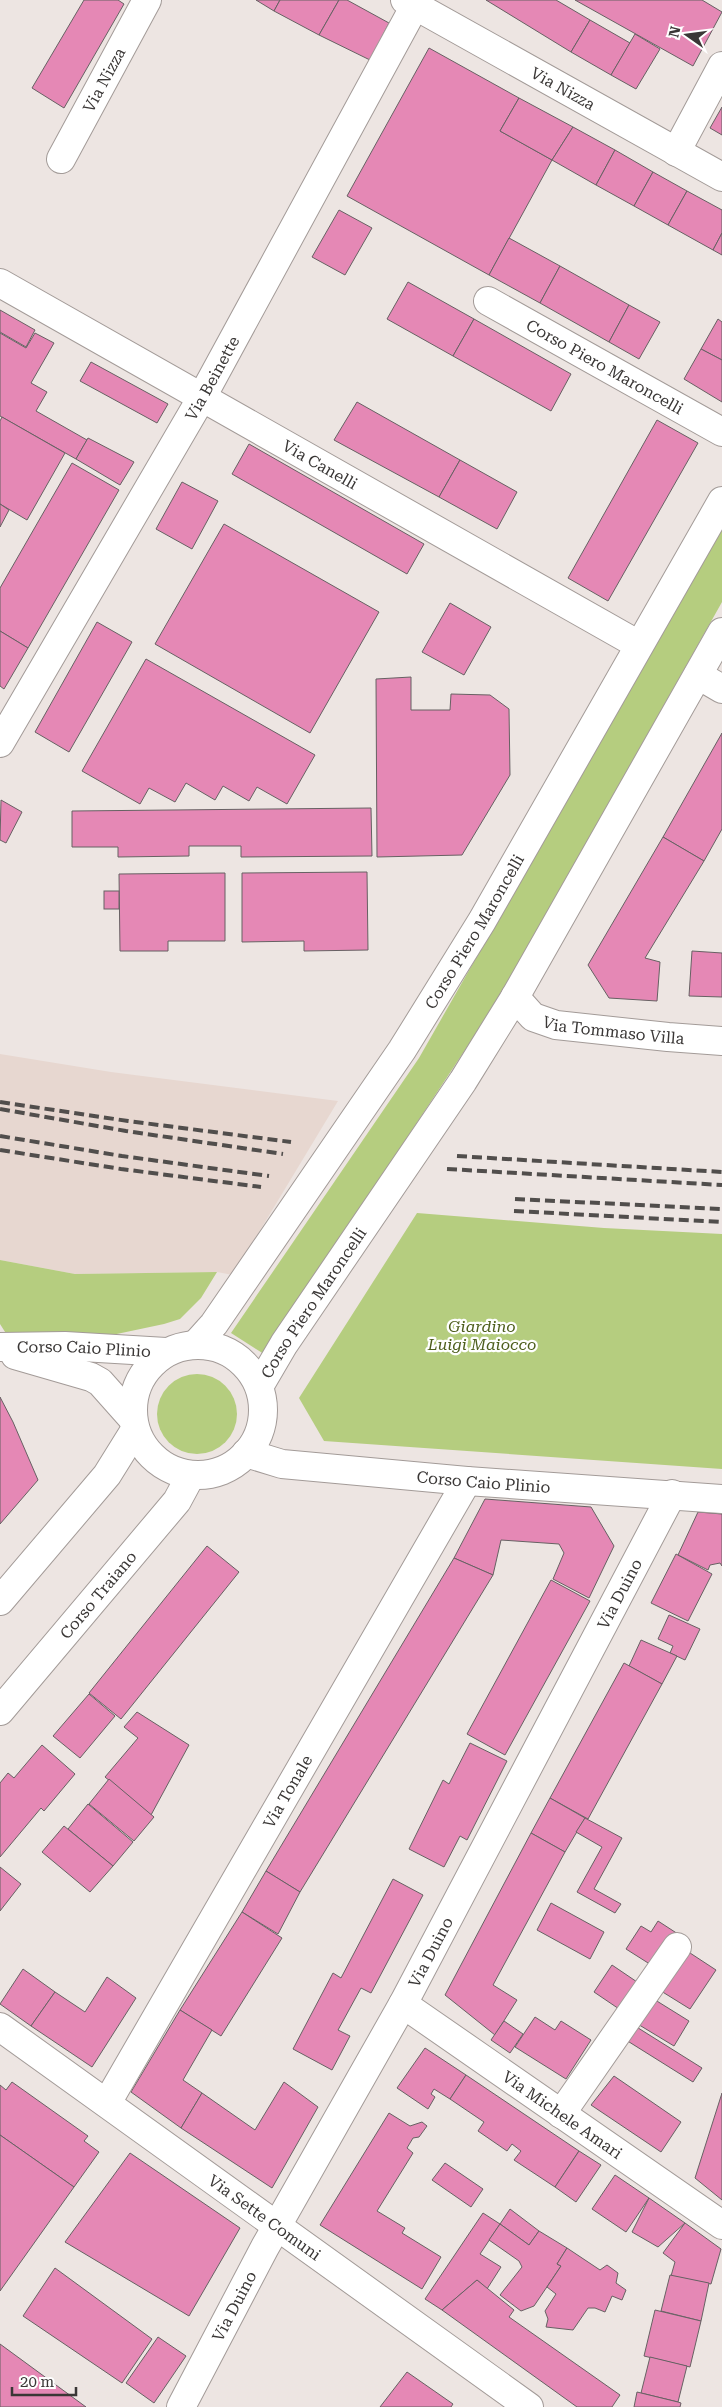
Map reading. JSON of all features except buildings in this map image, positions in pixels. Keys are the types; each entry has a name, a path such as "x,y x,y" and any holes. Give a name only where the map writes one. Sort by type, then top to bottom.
{"street":[{"name":"Via Nizza","path":"61,159 147,0"},
{"name":"Via Nizza","path":"413,2 722,177"},
{"name":"Via Beinette","path":"3,729 202,397 413,2"},
{"path":"676,152 722,66"},
{"name":"Via Canelli","path":"0,283 639,645"},
{"name":"Corso Piero Maroncelli","path":"488,301 722,432"},
{"name":"Corso Piero Maroncelli","path":"196,1344 214,1324 402,1050 482,921 722,502"},
{"name":"Corso Piero Maroncelli","path":"260,1385 284,1344 463,1081 515,997 722,632"},
{"path":"698,675 722,689"},
{"name":"Via Tommaso Villa","path":"515,997 533,1017 556,1025 722,1041"},
{"path":"196,1344 214,1346 230,1352 242,1361 260,1385 264,1400 257,1436 246,1453 235,1465 221,1473 206,1476 190,1475 158,1460 144,1446 134,1424 132,1409 142,1375 166,1352 196,1344"},
{"name":"Corso Caio Plinio","path":"0,1348 65,1346 166,1352"},
{"name":"Corso Caio Plinio","path":"0,1348 32,1361 92,1377 100,1382 134,1424"},
{"path":"0,1601 107,1475 134,1424"},
{"name":"Corso Caio Plinio","path":"246,1453 282,1464 467,1481 722,1499"},
{"name":"Corso Traiano","path":"0,1711 178,1501 190,1475"},
{"name":"Via Tonale","path":"107,2102 467,1481"},
{"name":"Via Duino","path":"181,2407 277,2227 403,2004 672,1494"},
{"path":"561,2114 677,1947"},
{"name":"Via Michele Amari","path":"403,2004 722,2226"},
{"name":"Via Sette Comuni","path":"0,2027 107,2102 277,2227 529,2407"}],"shaded area":[{"path":"0,1054 111,1072 338,1101 233,1275 217,1272 75,1274 0,1260"}],"green space":[{"path":"722,527 722,602 500,997 264,1354 231,1333 419,1058"},
{"name":"Giardino Luigi Maiocco","path":"417,1213 604,1228 722,1234 722,1469 324,1441 299,1398"},
{"path":"0,1260 75,1274 217,1272 201,1298 180,1319 164,1324 112,1335 7,1335 0,1324"},
{"path":"197,1374 212,1377 225,1386 234,1399 237,1414 234,1429 225,1442 212,1451 197,1454 182,1451 169,1442 160,1429 157,1414 160,1399 169,1386 182,1377"}],"railway":[{"path":"0,1102 291,1142"},
{"path":"0,1109 126,1131 283,1154"},
{"path":"0,1136 122,1156 269,1176"},
{"path":"0,1150 121,1169 261,1187"},
{"path":"457,1156 722,1172"},
{"path":"447,1169 722,1185"},
{"path":"515,1199 722,1209"},
{"path":"514,1211 722,1222"}]}
